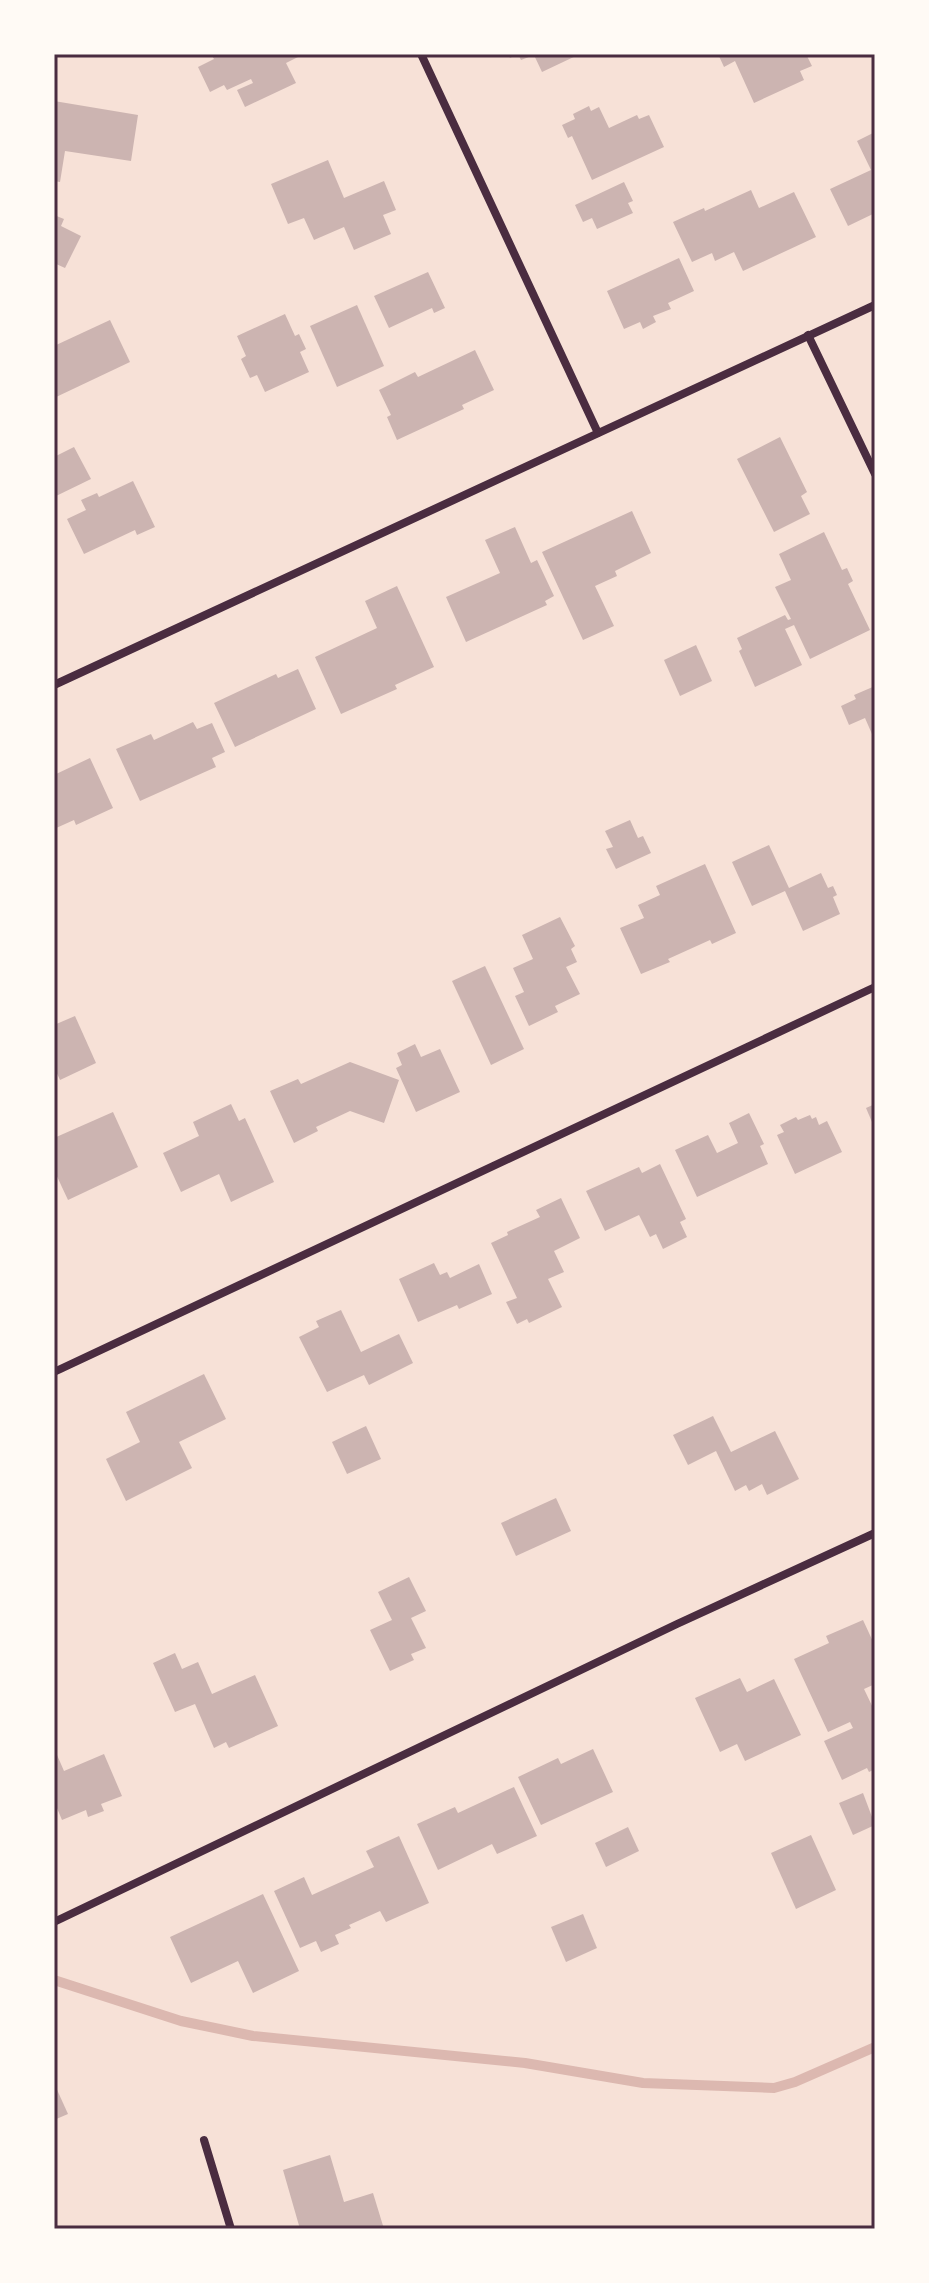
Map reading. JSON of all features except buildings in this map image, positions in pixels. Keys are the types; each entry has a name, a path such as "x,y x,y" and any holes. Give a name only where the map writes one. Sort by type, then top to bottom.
{"street":[{"path":"421,54 598,433"},
{"path":"54,685 875,305"},
{"path":"808,335 875,474"},
{"path":"54,1372 875,987"},
{"path":"54,1922 677,1624 875,1533"},
{"path":"204,2140 231,2229"}],"waterway":[{"path":"54,1980 181,2021 253,2036 525,2063 643,2083 774,2088 875,2047"}]}
